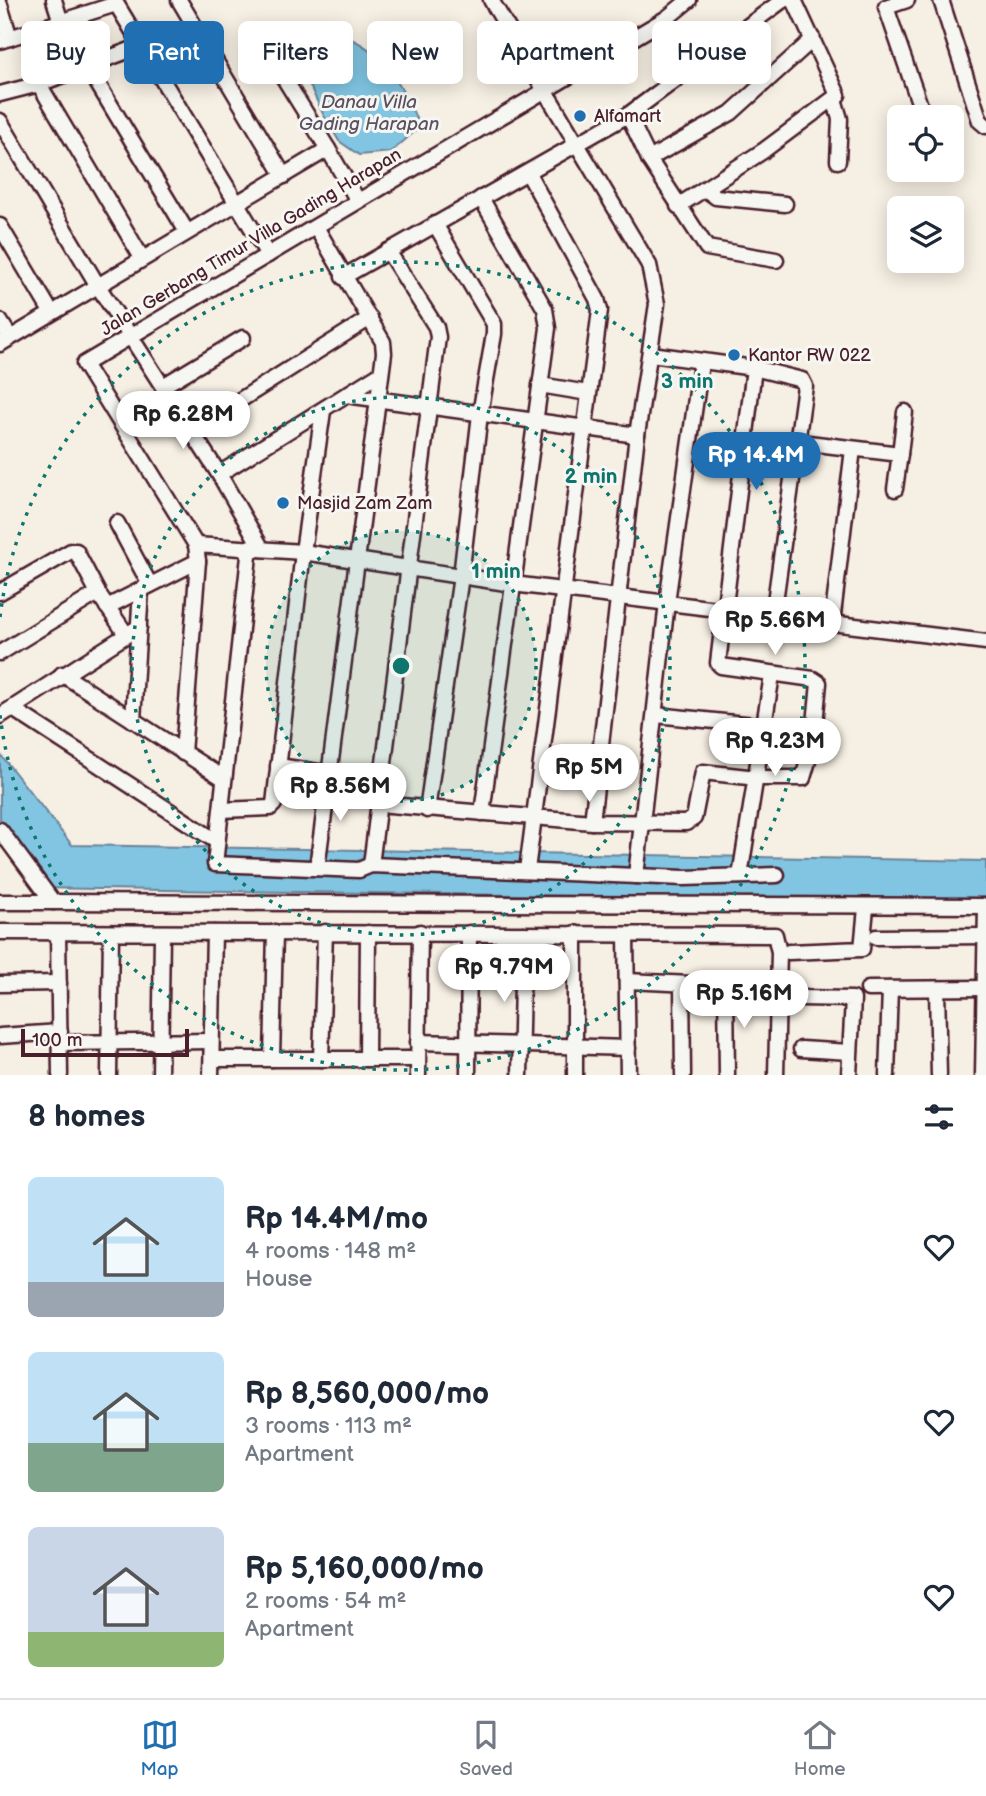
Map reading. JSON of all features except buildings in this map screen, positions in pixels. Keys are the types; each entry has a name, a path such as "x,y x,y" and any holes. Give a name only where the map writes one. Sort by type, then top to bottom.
{"street":[{"path":"54,0 61,21"},
{"path":"179,0 284,176"},
{"path":"491,0 649,265 658,298 637,435 592,822"},
{"name":"Jalan Gerbang Timur Villa Gading Harapan","path":"196,545 84,364 667,18 689,0"},
{"path":"343,277 628,115 783,0"},
{"path":"678,206 834,99 838,92 794,0"},
{"path":"907,0 886,7 920,105"},
{"path":"941,0 980,121 986,126"},
{"path":"64,21 115,2 126,21"},
{"path":"0,5 5,39"},
{"path":"649,159 731,113 813,39"},
{"path":"0,94 38,84 142,258"},
{"path":"98,84 187,232"},
{"path":"164,84 268,255"},
{"path":"288,84 358,201"},
{"path":"834,99 840,119 838,161"},
{"path":"628,115 649,159 710,250 776,260"},
{"path":"0,121 97,286 219,474 256,548 223,778 215,864 359,870 371,865 636,876 777,875"},
{"path":"0,321 5,340 142,258 238,205 328,149"},
{"path":"527,870 566,590 583,427 600,304 528,173"},
{"path":"705,189 716,197 785,204"},
{"path":"481,198 548,317 482,813"},
{"path":"428,810 494,324 435,224"},
{"path":"0,226 51,312"},
{"path":"316,227 383,342 317,868"},
{"path":"371,865 428,406 438,346 436,327 388,251"},
{"path":"191,431 370,318"},
{"path":"163,386 243,338"},
{"path":"651,354 754,369 802,380 805,386 800,442 773,616"},
{"path":"636,876 667,602 701,362"},
{"path":"378,804 592,822 690,822 703,772 757,778 803,779 815,731 820,690 817,681 721,666 718,663 754,369"},
{"path":"219,474 381,373"},
{"path":"540,385 588,393"},
{"path":"346,395 637,435"},
{"path":"221,810 272,807 323,411"},
{"path":"895,489 905,412"},
{"path":"800,442 900,454"},
{"path":"832,623 853,449"},
{"path":"117,523 146,587 139,627 133,720"},
{"path":"183,753 198,561 196,545 303,552 408,569 617,594 724,611 986,642"},
{"path":"0,592 74,551 125,635"},
{"path":"107,607 198,561"},
{"path":"0,653 98,593"},
{"path":"139,627 6,712 216,841"},
{"path":"62,674 223,778"},
{"path":"740,876 772,674"},
{"path":"656,715 764,726"},
{"path":"278,766 380,781"},
{"path":"0,830 53,902"},
{"path":"0,902 866,908 986,906 983,1075"},
{"path":"789,952 862,949 866,908"},
{"path":"0,932 775,934 779,952 776,1075"},
{"path":"272,1059 275,932"},
{"path":"321,1059 325,932"},
{"path":"418,1075 420,932"},
{"path":"58,933 60,1075"},
{"path":"109,1075 111,933"},
{"path":"160,1075 162,933"},
{"path":"211,1075 214,933"},
{"path":"367,1059 368,933"},
{"path":"468,1075 469,933"},
{"path":"575,933 576,1075"},
{"path":"520,1075 523,934"},
{"path":"626,935 628,1075"},
{"path":"876,937 986,936"},
{"path":"627,981 778,988"},
{"path":"0,984 59,983"},
{"path":"682,984 683,1075"},
{"path":"726,986 727,1075"},
{"path":"868,989 985,988"},
{"path":"887,1075 890,989"},
{"path":"937,989 939,1075"},
{"path":"800,998 852,998 849,1075"},
{"path":"0,1036 60,1037 110,1042 211,1041"},
{"path":"418,1042 628,1048"},
{"path":"802,1049 850,1052"},
{"path":"212,1059 418,1059"}],"water":[{"name":"Danau Villa Gading Harapan","path":"353,40 367,48 367,84 398,84 420,127 391,152 359,155 339,141 309,84 353,84"},
{"path":"0,754 72,845 986,861 986,902 33,888 0,841"}],"place":[{"name":"Alfamart","path":"580,116"},
{"name":"Kantor RW 022","path":"734,355"},
{"name":"Masjid Zam Zam","path":"283,503"}]}
